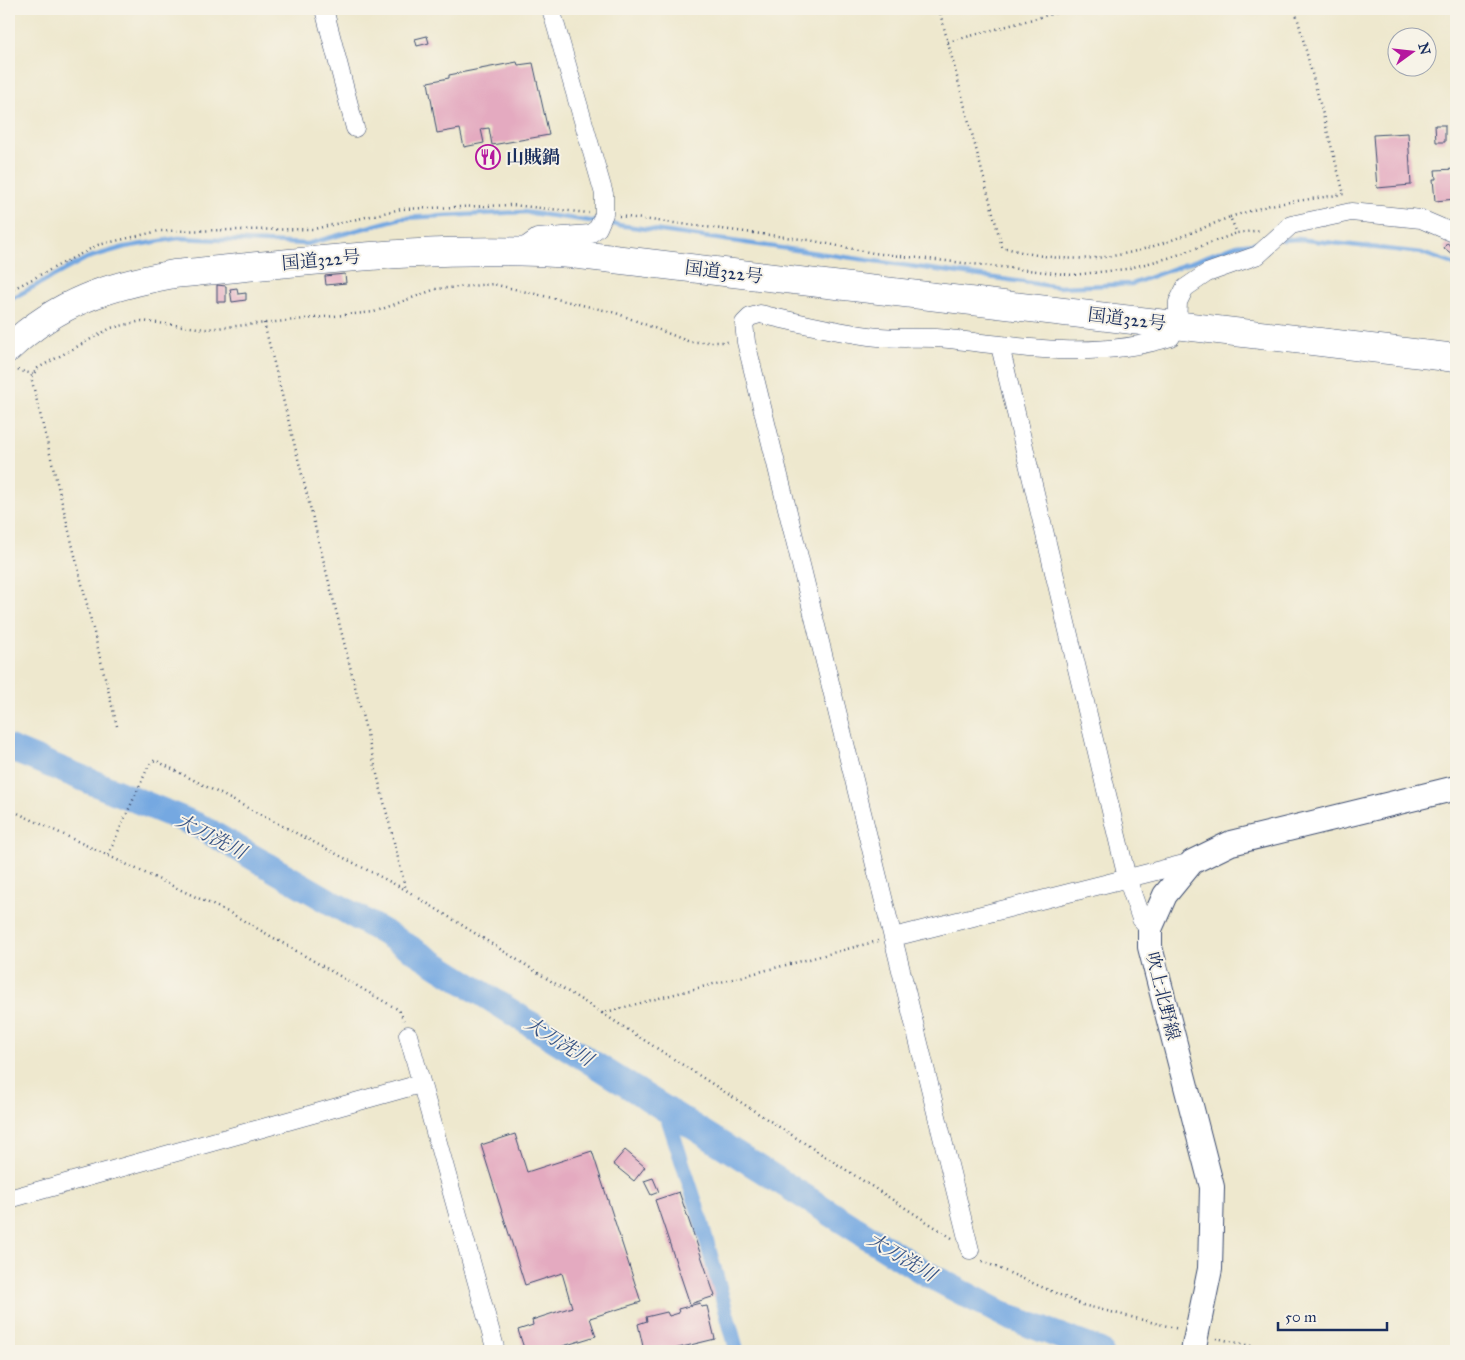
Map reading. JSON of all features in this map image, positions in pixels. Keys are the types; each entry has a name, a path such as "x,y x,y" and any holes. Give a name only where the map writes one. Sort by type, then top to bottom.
{"highway":[{"name":"国道322号","path":"9,348 25,333 69,304 119,285 174,274 455,250 520,250 581,255 1456,358"}],"main road":[{"name":"吹上北野線","path":"1195,1342 1210,1269 1212,1187 1150,947 1150,929 1165,895 1192,862 1231,843 1456,788"}],"street":[{"path":"324,9 355,128"},
{"path":"520,250 537,238 590,234 598,228 604,214 604,194 551,9"},
{"path":"970,1250 746,342 744,323 750,317 760,314 870,336 946,339 1000,346 1090,351 1116,350 1171,337 1177,325 1178,302 1185,288 1207,273 1258,255 1291,225 1351,212 1420,219 1456,234"},
{"path":"1000,346 1127,878 1141,920 1150,929"},
{"path":"894,937 1192,862"},
{"path":"408,1034 420,1084 496,1351"},
{"path":"9,1199 420,1084"}],"path":[{"path":"938,9 1002,247 1032,256 1071,260 1103,258 1146,250 1230,217 1270,204 1344,194 1295,9"},
{"path":"948,42 1070,9"},
{"path":"9,291 98,246 159,231 314,229 410,208 512,205 604,214 809,240 873,253 1073,275 1126,269 1172,257 1237,233 1291,225"},
{"path":"1230,217 1237,233"},
{"path":"117,726 31,377 38,368 111,328 142,320 206,329 374,312 436,289 493,284 616,312 690,342 746,342"},
{"path":"264,323 406,890"},
{"path":"9,370 14,368 34,374"},
{"path":"108,855 149,765 155,760 406,890 602,1013 970,1250 984,1264 1082,1305 1195,1342 1296,1351"},
{"path":"9,809 232,914 399,1010 408,1034"},
{"path":"602,1013 894,937"}],"building":[{"path":"427,36 429,43 417,46 415,39"},
{"path":"517,62 518,65 533,63 549,135 492,145 489,128 481,129 484,143 464,147 460,129 437,133 428,82 449,78 449,75"},
{"path":"1435,125 1445,125 1445,142 1436,142"},
{"path":"1408,133 1411,185 1377,188 1373,135"},
{"path":"1456,169 1456,199 1435,201 1433,179 1436,179 1435,170"},
{"path":"1447,243 1456,249 1456,257 1444,248"},
{"path":"345,274 346,283 326,285 325,276"},
{"path":"217,285 226,286 226,302 217,302"},
{"path":"237,288 238,294 246,293 246,300 232,302 230,289"},
{"path":"515,1134 527,1172 592,1151 641,1302 590,1318 596,1336 547,1351 525,1351 518,1330 533,1325 532,1320 572,1307 562,1273 525,1285 481,1145"},
{"path":"625,1150 645,1167 634,1181 613,1164"},
{"path":"653,1178 659,1192 651,1195 644,1181"},
{"path":"679,1192 715,1296 690,1304 655,1200"},
{"path":"700,1303 701,1307 707,1306 715,1339 666,1351 644,1351 638,1324 647,1321 646,1317 667,1312 669,1316 679,1313 678,1309"}],"waterway":[{"path":"9,300 87,258 125,247 179,238 307,244 401,218 524,212 597,222"},
{"path":"604,223 1059,287 1132,284 1237,245 1263,242"},
{"path":"1283,240 1298,239 1422,253 1453,264 1456,268"},
{"name":"大刀洗川","path":"9,748 199,826 407,946 927,1274 1009,1317 1100,1351"},
{"path":"664,1107 698,1210 737,1351"}],"place":[{"name":"山賊鍋","path":"488,157"}]}
